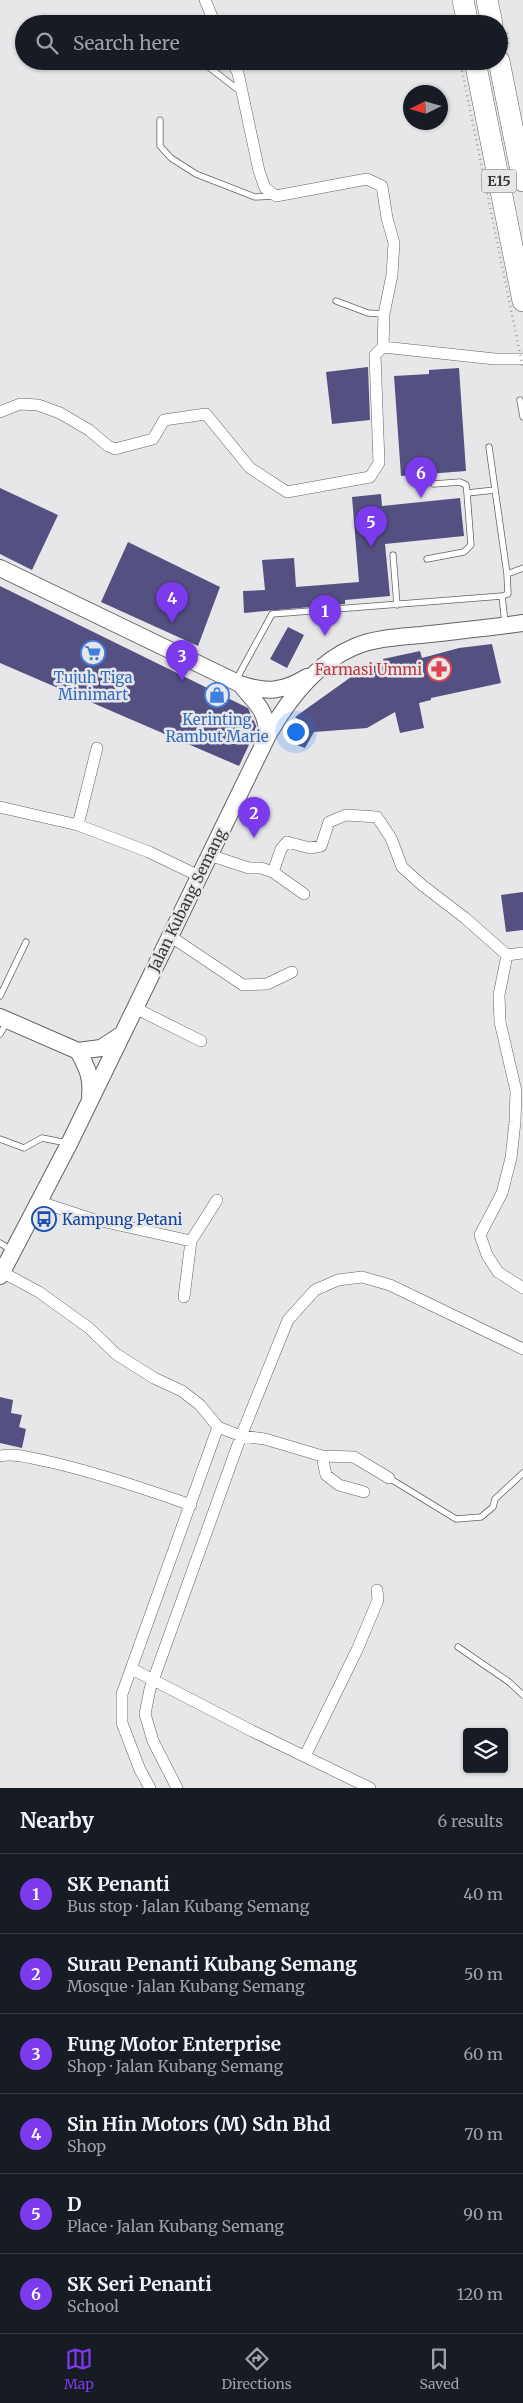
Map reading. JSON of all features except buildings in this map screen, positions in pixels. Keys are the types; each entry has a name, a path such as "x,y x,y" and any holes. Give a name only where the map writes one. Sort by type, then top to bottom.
{"highway":[{"path":"463,0 466,15"},
{"path":"487,0 490,15"},
{"name":"E15","path":"477,70 523,301"},
{"name":"E15","path":"501,70 523,181"}],"main road":[{"path":"0,568 237,683 259,690 279,690 293,685 317,671"},
{"name":"Jalan Kubang Semang","path":"1,1274 6,1248 40,1202 268,735 282,711 317,671 333,657 355,646 384,639 523,623"},
{"path":"237,683 259,706 266,718 268,735"},
{"path":"3,1024 78,1051 101,1048 123,1033"},
{"path":"78,1051 87,1066 92,1081 90,1101"}],"street":[{"path":"206,0 212,15"},
{"path":"0,412 20,404 38,405 60,413 89,430 108,446 115,449 153,439 164,420 206,414 250,468 286,492 370,477 379,463 375,355 383,347 384,314 392,275 394,243 387,218 382,186 367,179 276,196 265,188 259,172 236,70"},
{"path":"383,347 504,360 523,359"},
{"path":"78,825 97,748"},
{"path":"0,807 78,825 150,852 199,876"},
{"path":"274,872 281,849 287,842 310,848 321,846 329,822 346,815 377,817 391,838 402,867 507,955 523,953"},
{"path":"209,855 249,868 261,868 274,872 304,894"},
{"path":"170,936 243,985 267,984 292,972"},
{"path":"507,955 499,994 500,1022 516,1091 514,1131 511,1158 502,1193 480,1235 487,1255 498,1272 523,1288"},
{"path":"135,1008 201,1041"},
{"path":"184,1297 191,1241 217,1200"},
{"path":"40,1202 92,1219 191,1241"},
{"path":"1,1274 39,1292 89,1328 116,1354 154,1378 182,1391 200,1405 218,1427 240,1436 265,1438 322,1456 354,1457 389,1478"},
{"path":"177,1788 153,1742 145,1714 152,1680 240,1436 288,1320 315,1290 338,1280 362,1278 390,1285 523,1350"},
{"path":"150,1788 140,1770 122,1723 122,1694 218,1427"},
{"path":"0,1456 11,1454 61,1464 122,1481 191,1505"},
{"path":"322,1456 326,1475 339,1485 364,1492"},
{"path":"305,1756 357,1650 378,1600 378,1590"},
{"path":"132,1669 370,1788"}],"lane":[{"path":"212,70 242,93"},
{"path":"160,120 160,146 171,158 186,169 255,197 276,196"},
{"path":"336,301 368,313 384,314"},
{"path":"520,400 523,416"},
{"path":"237,683 272,614 397,605 508,594 507,574 489,447"},
{"path":"427,559 464,552 470,545 466,485 460,482 434,484"},
{"path":"467,493 495,490"},
{"path":"393,555 397,605"},
{"path":"507,574 523,568"},
{"path":"502,596 505,625"},
{"path":"0,996 26,942"},
{"path":"0,1139 24,1148 42,1138 69,1144"},
{"path":"389,1478 456,1519 481,1517 493,1508 495,1499 523,1473"},
{"path":"458,1647 509,1682 523,1695"}],"path":[{"path":"462,70 523,368"}],"place":[{"name":"SK Seri Penanti","path":"421,498"},
{"name":"D","path":"371,547"},
{"name":"Sin Hin Motors (M) Sdn Bhd","path":"172,623"},
{"name":"SK Penanti","path":"325,636"},
{"name":"Tujuh Tiga Minimart","path":"93,653"},
{"name":"Farmasi Ummi","path":"439,669"},
{"name":"Fung Motor Enterprise","path":"182,681"},
{"name":"Kerinting Rambut Marie","path":"217,695"},
{"name":"Surau Penanti Kubang Semang","path":"254,838"},
{"name":"Kampung Petani","path":"44,1219"}]}
